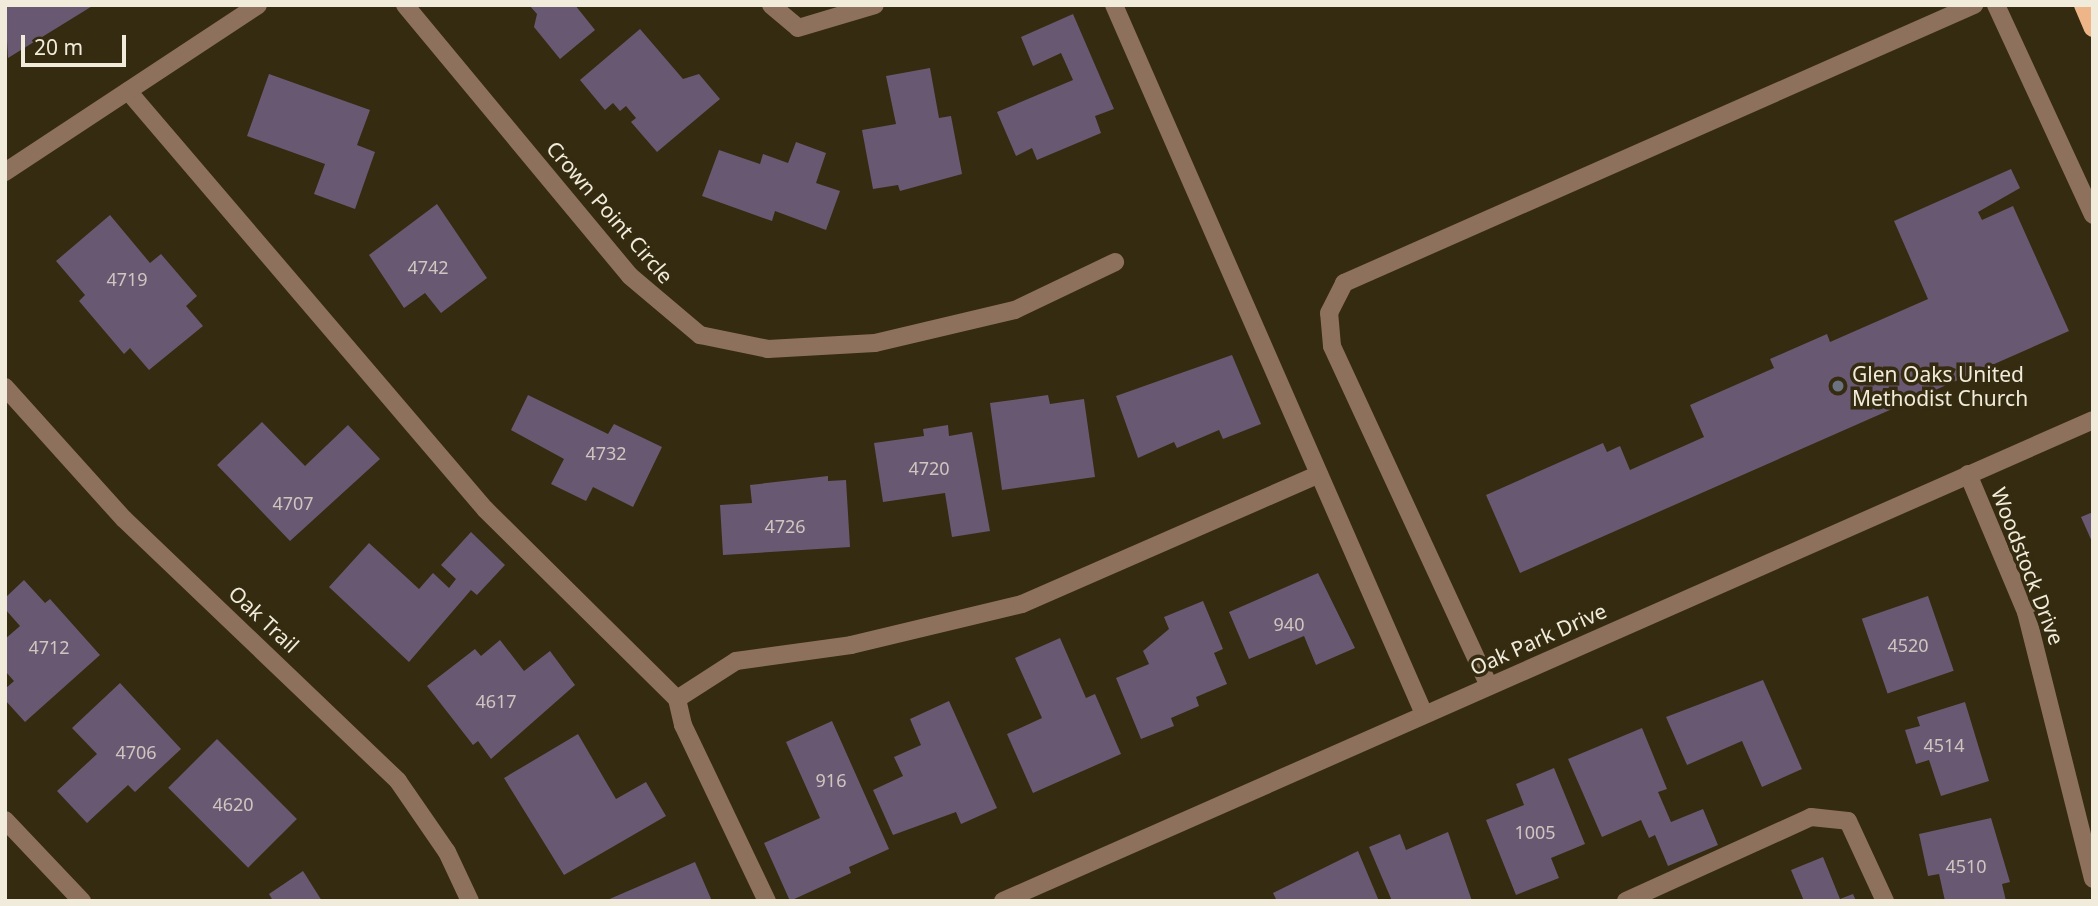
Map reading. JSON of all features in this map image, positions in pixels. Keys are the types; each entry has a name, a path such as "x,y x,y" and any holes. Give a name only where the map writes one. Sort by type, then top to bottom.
{"main road":[{"path":"2083,5 2093,28"}],"street":[{"path":"5,172 258,5"},
{"name":"Crown Point Circle","path":"405,5 630,276 700,335 768,349 875,343 1015,310 1115,262"},
{"path":"771,5 798,28 875,5"},
{"path":"1114,5 1424,715"},
{"path":"1489,686 1332,346 1329,313 1344,283 1974,5"},
{"path":"1996,5 2093,215"},
{"path":"128,91 485,509 677,699 683,725 767,901"},
{"name":"Oak Trail","path":"5,387 124,519 398,780 447,852 470,901"},
{"name":"Oak Park Drive","path":"1003,901 2093,420"},
{"path":"677,699 736,661 851,645 1023,604 1319,474"},
{"name":"Woodstock Drive","path":"1968,474 2026,611 2093,879"},
{"path":"1626,901 1811,817 1848,821 1885,901"},
{"path":"5,820 82,901"}],"building":[{"path":"5,5 94,5 8,58"},
{"path":"529,5 575,5 595,30 560,59 534,27 537,14"},
{"path":"1073,14 1114,109 1095,116 1101,133 1037,160 1032,148 1016,156 997,112 1073,80 1061,53 1033,66 1021,37"},
{"path":"640,29 683,79 699,74 720,99 657,152 631,122 636,118 626,106 620,111 613,103 605,110 580,80"},
{"path":"930,68 939,118 951,116 962,174 900,191 898,185 873,189 862,130 896,124 886,76"},
{"path":"269,74 370,110 357,145 375,152 355,209 314,194 325,164 247,136"},
{"path":"796,142 826,153 816,183 840,191 826,230 775,211 772,221 702,196 719,150 760,164 763,154 788,163"},
{"name":"Glen Oaks United Methodist Church","path":"2011,169 2020,188 1978,212 1982,220 2013,206 2069,331 1520,573 1486,495 1603,443 1607,452 1620,446 1630,470 1704,437 1690,405 1774,368 1770,359 1827,334 1830,342 1928,299 1894,221"},
{"path":"437,204 487,278 441,313 425,293 404,308 369,255"},
{"path":"110,215 150,263 161,254 197,296 186,306 203,326 149,370 130,348 124,354 79,301 85,295 56,261"},
{"path":"1232,355 1261,424 1223,439 1219,430 1177,448 1174,442 1138,458 1116,396"},
{"path":"528,395 608,434 614,424 662,447 633,507 593,487 586,501 551,484 564,459 511,430"},
{"path":"1048,395 1050,404 1084,399 1095,477 1002,490 990,403"},
{"path":"262,422 305,466 348,425 380,459 290,541 217,465"},
{"path":"948,425 949,436 972,432 990,531 952,537 945,493 883,502 874,443 924,436 923,429"},
{"path":"828,476 828,481 846,480 850,547 723,555 720,505 752,503 750,485"},
{"path":"2093,512 2093,544 2081,517"},
{"path":"471,532 505,565 477,595 471,590 409,662 329,587 369,543 419,589 433,573 449,588 456,579 441,565"},
{"path":"1318,573 1355,648 1316,665 1304,636 1249,659 1229,612"},
{"path":"24,580 45,603 50,599 100,655 25,722 5,700 5,689 14,681 5,671 5,639 20,626 5,609 5,598"},
{"path":"1928,596 1954,671 1888,693 1862,619"},
{"path":"1203,601 1223,649 1214,653 1227,684 1196,697 1199,706 1171,718 1174,726 1141,739 1116,678 1149,664 1143,651 1169,629 1164,617"},
{"path":"1060,638 1086,698 1095,694 1121,754 1033,793 1007,734 1042,718 1015,658"},
{"path":"500,640 524,671 550,651 575,685 491,759 478,741 473,745 427,686 475,649 481,656"},
{"path":"1763,680 1802,769 1762,787 1742,741 1687,765 1666,717"},
{"path":"120,683 181,749 135,792 128,785 87,823 57,791 97,754 72,728"},
{"path":"949,701 997,808 961,824 956,812 893,835 873,790 903,776 894,757 921,745 910,719"},
{"path":"1965,702 1989,781 1941,796 1929,760 1916,764 1905,730 1920,726 1917,717"},
{"path":"832,721 889,849 849,867 851,873 790,901 764,843 820,818 786,742"},
{"path":"1642,728 1667,789 1658,792 1671,822 1703,809 1718,845 1668,866 1655,835 1649,838 1641,820 1602,837 1568,759"},
{"path":"578,734 616,799 646,782 666,816 564,875 504,778"},
{"path":"217,739 297,819 248,868 168,788"},
{"path":"1554,768 1585,844 1551,858 1559,878 1516,895 1486,820 1524,805 1516,784"},
{"path":"1991,818 2010,882 2002,884 2006,901 1945,901 1939,874 1928,876 1919,834"},
{"path":"1448,832 1472,901 1392,901 1369,847 1400,834 1406,850"},
{"path":"1358,851 1379,901 1277,901 1273,893"},
{"path":"1823,857 1840,899 1853,894 1856,901 1804,901 1791,870"},
{"path":"695,862 712,901 605,901"},
{"path":"303,871 322,901 273,901 269,894"}],"place":[{"name":"Glen Oaks United Methodist Church","path":"1838,386"}]}
